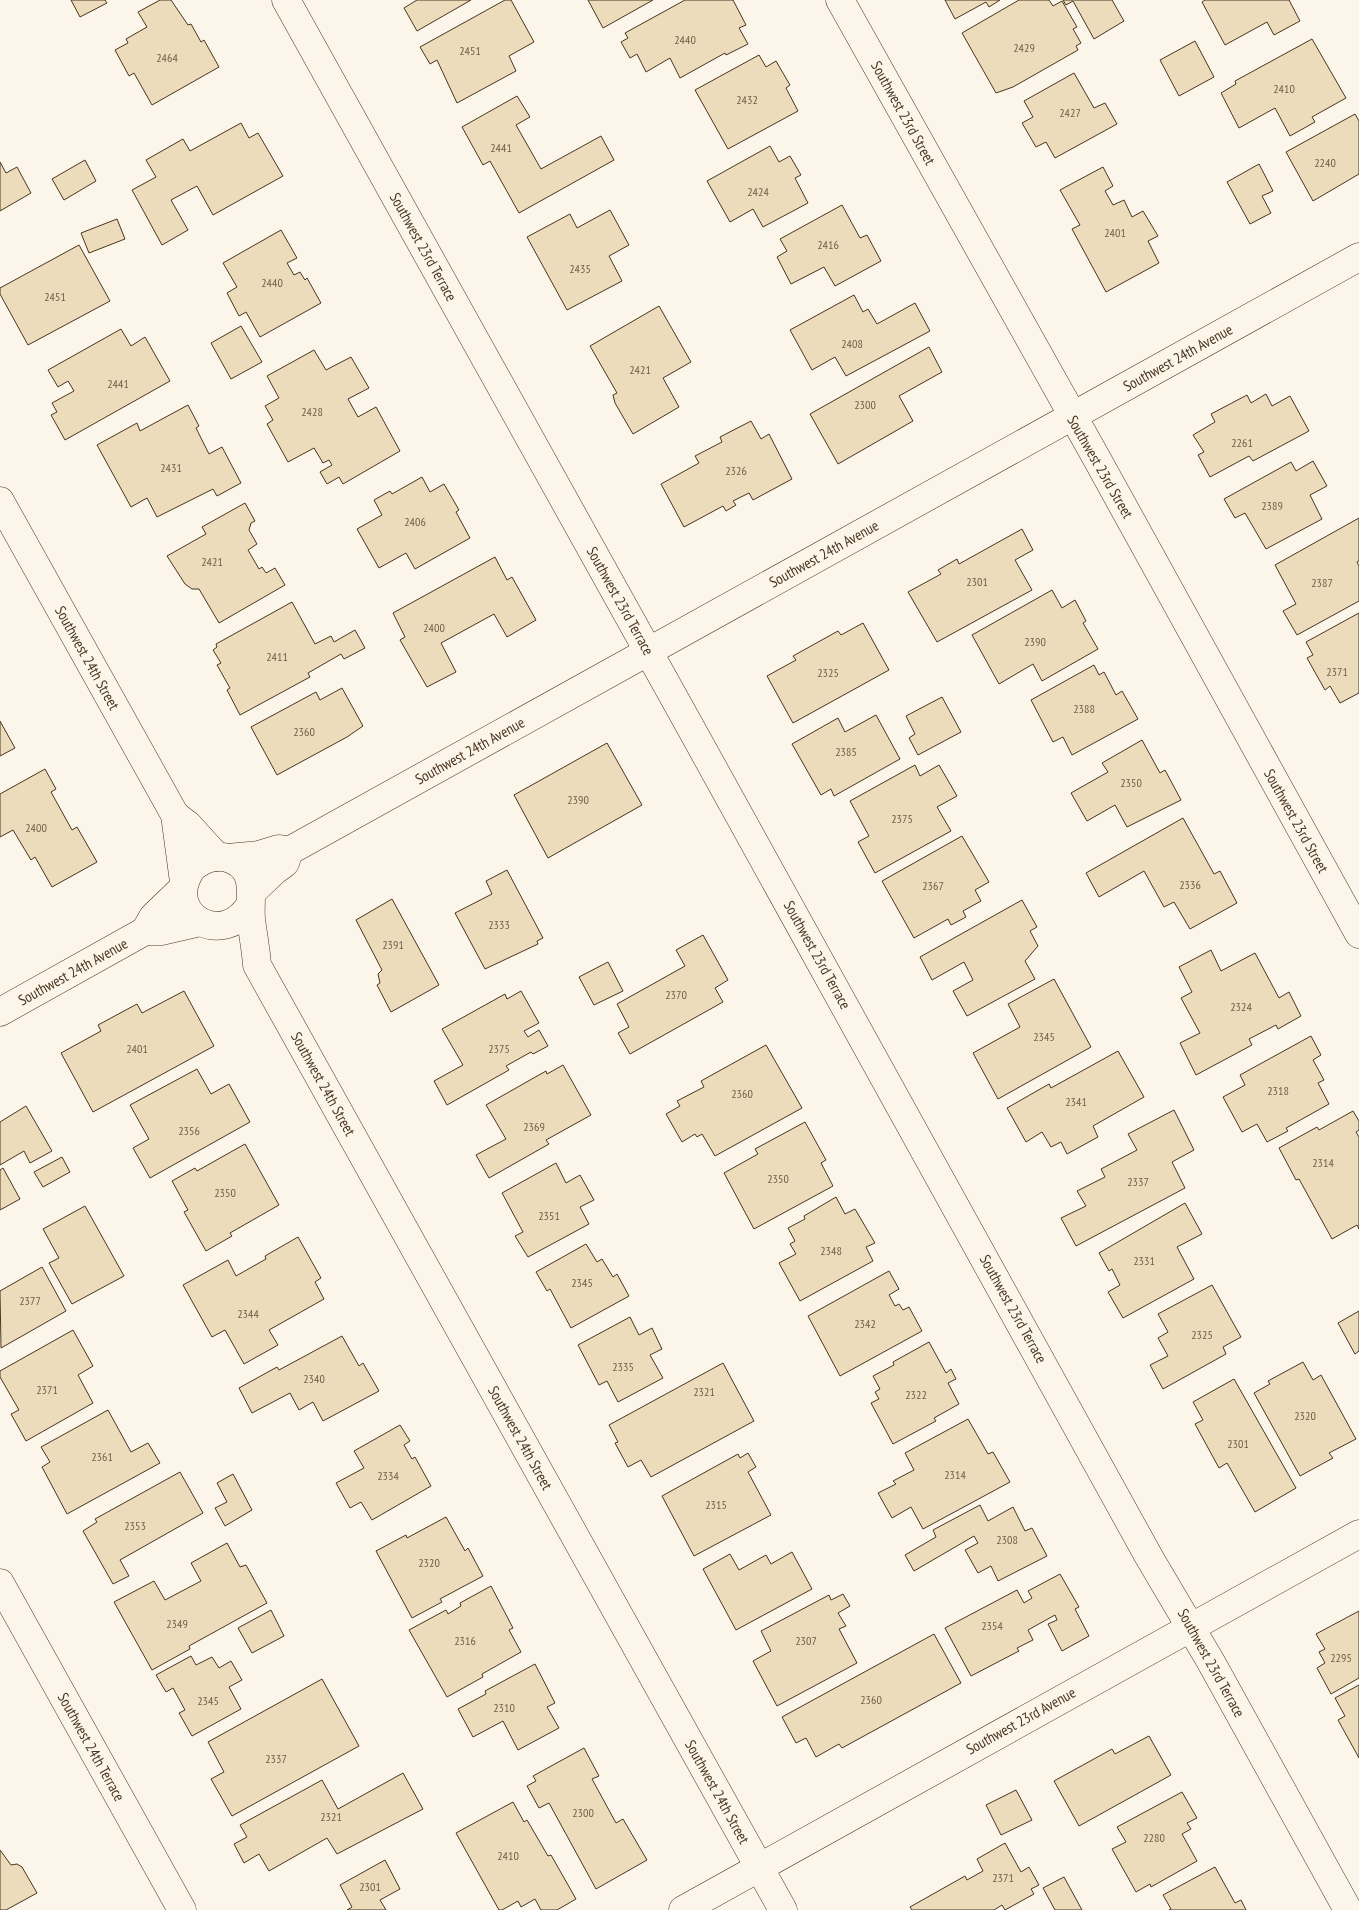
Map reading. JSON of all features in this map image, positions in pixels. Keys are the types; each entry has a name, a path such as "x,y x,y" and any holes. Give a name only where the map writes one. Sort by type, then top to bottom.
{"street":[{"name":"Southwest 23rd Terrace","path":"286,0 1149,1557 1191,1626 1348,1910"},
{"name":"Southwest 23rd Street","path":"840,0 1359,934"},
{"name":"Southwest 24th Avenue","path":"222,857 259,855 279,849 289,851 1359,257"},
{"name":"Southwest 24th Street","path":"0,501 174,815 184,885"},
{"name":"Southwest 24th Street","path":"174,815 188,825 222,857"},
{"name":"Southwest 24th Avenue","path":"251,898 274,871 285,863 289,851"},
{"path":"222,857 238,863 246,870 250,880 251,898 244,915 235,922 224,926 206,924 192,916 183,898 184,885 189,872 196,864 206,859 222,857"},
{"name":"Southwest 24th Avenue","path":"146,931 153,917 184,885"},
{"name":"Southwest 24th Street","path":"251,898 257,965 783,1910"},
{"name":"Southwest 24th Avenue","path":"0,1012 146,931 161,931 206,924"},
{"name":"Southwest 24th Street","path":"206,924 228,940 242,956 257,965"},
{"name":"Southwest 23rd Avenue","path":"683,1910 1359,1534"},
{"name":"Southwest 24th Terrace","path":"0,1583 182,1910"}],"building":[{"path":"71,0 105,0 107,3 80,17"},
{"path":"160,0 171,0 188,25 191,24 201,42 204,40 219,67 152,105 134,73 129,76 115,50 128,43 126,39 147,27 138,12"},
{"path":"417,0 471,0 417,31 404,8"},
{"path":"505,0 511,0 534,42 509,56 516,71 457,103 437,60 430,64 420,47"},
{"path":"588,0 653,0 603,28"},
{"path":"685,0 733,0 746,25 739,28 748,44 726,55 725,53 680,78 670,58 646,72 637,54 630,58 621,42 628,38 625,33"},
{"path":"945,0 1000,0 989,7 986,2 955,19"},
{"path":"1019,0 1049,0 1053,6 1062,1 1077,27 1073,29 1081,43 1076,46 1078,50 1013,87 996,93 962,33"},
{"path":"1063,0 1112,0 1124,21 1094,39 1073,1 1066,5"},
{"path":"1205,0 1289,0 1300,21 1274,35 1267,22 1225,45 1202,2"},
{"path":"1312,39 1346,98 1312,117 1315,122 1290,136 1275,108 1239,128 1221,93 1236,84 1235,81"},
{"path":"1195,41 1214,77 1179,96 1160,60"},
{"path":"759,55 766,67 776,61 790,85 786,88 798,111 728,149 695,90"},
{"path":"1074,73 1094,108 1105,103 1117,124 1055,158 1046,142 1036,147 1022,123 1033,117 1024,101"},
{"path":"517,96 530,117 516,125 541,169 601,136 614,160 519,213 490,161 483,165 462,127"},
{"path":"1355,114 1359,121 1359,174 1313,201 1286,152"},
{"path":"241,123 249,138 258,133 283,176 213,215 197,186 171,200 188,230 162,245 132,190 156,177 146,160 183,139 190,151"},
{"path":"770,146 779,162 790,156 801,175 795,178 808,203 763,227 753,209 730,222 707,181"},
{"path":"85,160 96,181 64,200 52,179"},
{"path":"0,162 6,173 17,167 31,193 0,211"},
{"path":"1259,164 1273,191 1262,196 1271,213 1250,224 1227,182"},
{"path":"1103,167 1113,186 1105,191 1113,205 1124,200 1132,217 1143,211 1158,236 1148,241 1159,263 1106,292 1072,229 1080,225 1060,190"},
{"path":"842,205 860,238 867,235 881,261 835,286 824,267 791,284 777,257 787,251 780,239"},
{"path":"610,210 629,245 609,256 622,281 567,310 527,237 570,214 577,228"},
{"path":"117,219 125,239 89,253 81,233"},
{"path":"281,230 297,258 287,263 294,275 300,272 305,280 307,278 321,303 260,337 246,312 239,316 227,293 237,287 223,263"},
{"path":"79,245 110,301 28,345 0,294 0,288"},
{"path":"854,295 863,312 868,309 877,324 915,303 930,331 846,376 835,357 812,370 790,330"},
{"path":"659,306 691,362 663,378 679,407 633,434 615,403 613,395 617,393 590,346"},
{"path":"241,326 262,362 231,379 211,343"},
{"path":"121,329 131,346 145,337 170,381 65,440 51,415 57,412 52,403 74,391 68,381 58,387 48,370"},
{"path":"929,347 942,372 899,396 913,421 838,464 810,414"},
{"path":"314,350 326,370 351,357 369,388 348,399 358,417 376,407 400,451 343,484 339,477 327,484 320,472 332,465 329,460 323,463 314,448 288,462 267,424 273,420 265,406 279,398 267,376"},
{"path":"1266,394 1272,406 1290,396 1309,431 1253,461 1249,456 1210,477 1198,455 1204,452 1193,435 1215,422 1211,414 1247,395 1251,403"},
{"path":"188,405 199,426 196,428 209,454 222,447 241,483 217,496 213,489 157,517 147,498 131,507 97,445 137,423 140,431"},
{"path":"751,421 761,439 769,434 792,479 753,500 749,493 733,501 736,505 726,511 723,506 684,527 661,484 699,463 695,456 722,442 720,437"},
{"path":"1313,461 1327,486 1310,495 1322,519 1266,549 1245,513 1235,518 1224,499 1291,462 1296,471"},
{"path":"422,477 430,492 444,484 459,510 456,512 470,538 415,569 406,553 379,568 357,529 382,515 374,500 390,491 392,494"},
{"path":"245,503 255,521 251,523 249,530 257,544 248,550 259,569 262,567 266,573 275,568 285,585 219,623 199,589 192,589 185,584 167,556 206,534 202,527"},
{"path":"1359,518 1359,561 1357,562 1359,566 1359,601 1297,635 1283,611 1296,604 1275,565"},
{"path":"1022,529 1033,550 1015,560 1032,590 937,642 908,592 941,574 938,570 957,559 959,564"},
{"path":"495,557 507,580 512,577 536,620 507,637 494,614 441,643 456,672 427,687 400,640 405,637 393,613"},
{"path":"1052,590 1062,608 1075,600 1086,621 1083,623 1098,649 1042,681 1033,664 999,684 972,635"},
{"path":"292,602 315,644 331,636 334,642 355,630 365,648 344,659 341,654 308,673 310,677 240,715 227,690 230,688 217,665 221,663 213,650 217,647 216,644"},
{"path":"1359,613 1359,693 1340,703 1330,686 1325,690 1307,658 1313,655 1306,642"},
{"path":"863,623 889,670 793,723 767,676 796,660 793,656 838,631 841,635"},
{"path":"1094,665 1099,675 1104,672 1116,695 1122,691 1138,719 1072,755 1063,737 1053,742 1031,700"},
{"path":"342,688 363,726 347,737 277,775 251,727 316,692 320,700"},
{"path":"942,697 961,732 918,755 909,738 915,734 906,716"},
{"path":"876,715 900,759 834,796 831,789 821,795 792,744 838,718 845,732"},
{"path":"0,721 15,748 0,756"},
{"path":"1142,740 1160,773 1165,770 1181,800 1127,827 1115,805 1087,821 1071,793 1108,772 1102,763"},
{"path":"607,743 642,805 548,858 514,795"},
{"path":"915,765 920,776 939,765 957,796 937,807 951,831 875,873 858,842 869,836 850,801"},
{"path":"45,769 56,789 51,792 72,830 77,827 97,862 52,887 35,857 31,860 13,830 0,837 0,794"},
{"path":"1183,818 1214,874 1220,871 1237,903 1190,929 1174,902 1164,907 1144,871 1099,897 1086,873"},
{"path":"962,836 989,882 975,890 981,901 963,911 966,917 951,925 948,919 914,938 882,881"},
{"path":"507,870 543,938 537,941 538,944 485,969 455,913 492,894 486,881"},
{"path":"392,899 439,985 391,1012 377,985 380,983 378,974 382,970 356,920"},
{"path":"1022,900 1037,927 1030,931 1038,946 1025,961 1035,979 967,1016 953,991 973,980 964,962 932,980 920,957"},
{"path":"703,935 728,980 715,988 723,1002 630,1054 618,1033 629,1027 617,1004 685,966 676,950"},
{"path":"1211,950 1221,971 1255,953 1279,998 1289,992 1301,1016 1278,1029 1276,1025 1249,1039 1252,1045 1196,1075 1180,1043 1200,1033 1181,998 1192,992 1179,967"},
{"path":"608,962 623,991 594,1005 579,977"},
{"path":"1054,979 1091,1047 998,1099 973,1053 1020,1027 1008,1004"},
{"path":"184,991 214,1046 93,1112 61,1053 101,1031 98,1025 137,1004 142,1013"},
{"path":"521,991 539,1023 524,1031 528,1037 539,1030 548,1046 533,1054 531,1052 506,1066 509,1070 447,1105 434,1081 463,1065 442,1029 505,994 507,999"},
{"path":"1311,1036 1321,1055 1313,1060 1324,1080 1318,1083 1329,1104 1286,1128 1288,1131 1267,1142 1257,1124 1242,1132 1223,1097 1245,1085 1240,1075"},
{"path":"766,1045 802,1108 715,1156 702,1134 697,1137 695,1134 682,1142 666,1114 680,1106 677,1101 704,1087 701,1081"},
{"path":"1118,1051 1144,1097 1093,1126 1098,1137 1067,1154 1061,1142 1051,1147 1042,1132 1026,1142 1007,1108 1049,1084 1051,1088"},
{"path":"563,1065 591,1115 546,1140 549,1144 489,1178 476,1155 506,1139 486,1105 546,1071 547,1074"},
{"path":"197,1069 211,1094 229,1084 250,1122 150,1178 133,1148 149,1139 130,1105"},
{"path":"26,1106 52,1151 30,1163 24,1151 0,1165 0,1122"},
{"path":"1174,1110 1194,1150 1172,1162 1185,1188 1076,1246 1061,1218 1086,1206 1077,1191 1105,1177 1101,1169 1137,1150 1128,1134"},
{"path":"1353,1111 1359,1121 1359,1130 1356,1132 1359,1137 1359,1229 1357,1225 1332,1239 1299,1179 1296,1180 1279,1148 1317,1127 1319,1130"},
{"path":"805,1122 826,1160 821,1163 833,1186 754,1229 724,1173 758,1154 755,1149"},
{"path":"245,1144 279,1205 230,1233 232,1236 206,1251 184,1212 188,1210 172,1181 195,1168 197,1171"},
{"path":"62,1157 70,1172 43,1187 34,1172"},
{"path":"556,1163 566,1183 580,1175 594,1200 580,1207 589,1224 528,1257 515,1236 523,1232 502,1193"},
{"path":"3,1168 20,1199 0,1210 0,1170"},
{"path":"836,1197 845,1214 855,1209 875,1243 866,1247 873,1261 800,1301 779,1263 796,1254 790,1244 795,1241 788,1228 805,1219 804,1216"},
{"path":"1185,1203 1202,1234 1177,1247 1194,1279 1123,1318 1108,1292 1120,1285 1112,1269 1109,1271 1099,1253"},
{"path":"85,1206 124,1276 72,1304 49,1263 59,1258 43,1229"},
{"path":"298,1237 321,1278 315,1282 324,1299 269,1330 278,1345 244,1364 225,1330 212,1337 183,1285 228,1260 236,1276 266,1259 265,1256"},
{"path":"586,1244 597,1262 602,1259 613,1277 617,1274 629,1296 571,1328 550,1289 547,1291 536,1272"},
{"path":"42,1267 66,1311 1,1348 0,1291"},
{"path":"889,1271 899,1289 889,1295 895,1306 899,1304 903,1310 909,1307 922,1331 840,1376 808,1316"},
{"path":"1212,1285 1241,1337 1223,1347 1226,1354 1163,1389 1150,1365 1168,1356 1158,1338 1168,1332 1158,1314"},
{"path":"1359,1311 1359,1351 1355,1354 1338,1323"},
{"path":"630,1317 639,1335 652,1328 662,1349 650,1355 663,1378 618,1402 607,1381 599,1385 578,1345"},
{"path":"73,1330 93,1366 78,1375 93,1403 26,1441 11,1414 19,1410 0,1377 0,1371"},
{"path":"342,1336 359,1366 363,1363 379,1391 323,1421 313,1402 299,1410 290,1393 252,1413 239,1388 277,1367 279,1370"},
{"path":"929,1342 946,1373 951,1369 956,1379 948,1383 959,1404 934,1418 936,1421 893,1444 871,1403 879,1399 875,1392 880,1389 873,1376 894,1365 893,1362"},
{"path":"1303,1362 1313,1380 1321,1375 1356,1439 1329,1453 1333,1458 1300,1476 1254,1393 1270,1384 1268,1381"},
{"path":"723,1363 754,1421 651,1477 641,1460 628,1467 615,1443 618,1442 609,1425"},
{"path":"1234,1379 1296,1488 1255,1512 1227,1463 1219,1468 1195,1424 1203,1420 1193,1402"},
{"path":"108,1410 131,1452 148,1443 160,1463 67,1514 42,1467 50,1462 41,1447"},
{"path":"968,1419 988,1454 993,1452 1010,1482 923,1529 911,1507 892,1518 878,1493 896,1484 893,1481 914,1470 905,1453"},
{"path":"400,1425 410,1441 404,1445 412,1459 415,1457 431,1486 372,1520 361,1502 350,1508 336,1483 364,1468 354,1451"},
{"path":"748,1453 756,1467 748,1472 771,1515 694,1556 662,1496 738,1454 740,1458"},
{"path":"180,1472 203,1513 120,1560 129,1576 113,1584 83,1531 97,1522 95,1519"},
{"path":"233,1474 252,1510 225,1526 215,1508 227,1502 217,1483"},
{"path":"980,1505 988,1521 1013,1507 1025,1531 1032,1528 1047,1556 998,1581 991,1566 978,1573 965,1550 978,1543 974,1536 914,1571 905,1555 936,1537 933,1530"},
{"path":"446,1517 465,1551 468,1548 483,1576 440,1599 442,1602 412,1618 376,1551 406,1535 407,1538"},
{"path":"227,1543 240,1567 246,1565 267,1603 189,1646 190,1649 152,1670 114,1602 154,1581 165,1600 201,1581 191,1563"},
{"path":"792,1552 812,1589 736,1630 703,1569 730,1554 739,1570 766,1555 771,1564"},
{"path":"1060,1574 1079,1607 1075,1609 1089,1636 1062,1651 1048,1624 1057,1620 1055,1615 1028,1630 1033,1640 1017,1648 1019,1651 971,1676 945,1628 1017,1590 1024,1603 1032,1598 1028,1591"},
{"path":"491,1586 513,1628 509,1630 521,1652 482,1674 483,1677 447,1697 409,1630 446,1610 448,1614 461,1606 460,1603"},
{"path":"843,1594 850,1606 838,1613 846,1626 839,1629 857,1663 777,1706 753,1661 771,1651 761,1631 829,1595 831,1600"},
{"path":"271,1610 284,1636 252,1653 238,1628"},
{"path":"1359,1611 1359,1678 1331,1694 1317,1668 1325,1663 1319,1652 1325,1649 1316,1634"},
{"path":"934,1634 961,1683 842,1748 839,1744 816,1757 806,1738 796,1743 782,1717"},
{"path":"191,1656 196,1665 212,1657 219,1668 231,1661 242,1680 229,1687 241,1709 192,1736 179,1713 185,1710 173,1688 166,1692 156,1675"},
{"path":"535,1664 555,1703 547,1707 559,1728 518,1750 503,1721 473,1737 458,1709 486,1694 485,1691"},
{"path":"322,1679 359,1746 232,1816 211,1779 224,1772 208,1742"},
{"path":"1359,1685 1359,1758 1338,1720 1345,1716 1335,1698"},
{"path":"1149,1736 1171,1775 1079,1826 1054,1781 1112,1749 1115,1754"},
{"path":"584,1748 599,1776 592,1779 616,1823 623,1819 647,1860 596,1889 549,1803 539,1808 527,1786 536,1781 533,1776"},
{"path":"403,1773 423,1809 337,1854 327,1838 269,1871 259,1854 244,1863 234,1844 247,1837 240,1825 322,1780 338,1809"},
{"path":"1016,1790 1032,1820 1001,1835 986,1805"},
{"path":"1182,1792 1197,1818 1187,1823 1191,1829 1182,1834 1197,1861 1151,1887 1150,1884 1136,1892 1112,1849 1126,1842 1117,1827"},
{"path":"513,1802 524,1822 527,1820 548,1856 551,1855 576,1899 557,1910 541,1910 535,1899 521,1907 518,1901 499,1910 456,1833"},
{"path":"1005,1843 1021,1872 1029,1867 1039,1885 1031,1889 1034,1894 1005,1910 1002,1905 994,1910 912,1910 910,1907 965,1876 967,1880 983,1871 977,1859"},
{"path":"0,1850 11,1865 17,1864 22,1867 37,1893 6,1910 0,1910"},
{"path":"385,1860 400,1889 380,1900 386,1910 347,1910 352,1907 340,1885"},
{"path":"1215,1867 1235,1903 1241,1900 1246,1910 1169,1910 1171,1909 1163,1895"},
{"path":"1064,1877 1082,1910 1055,1910 1043,1888"}]}
